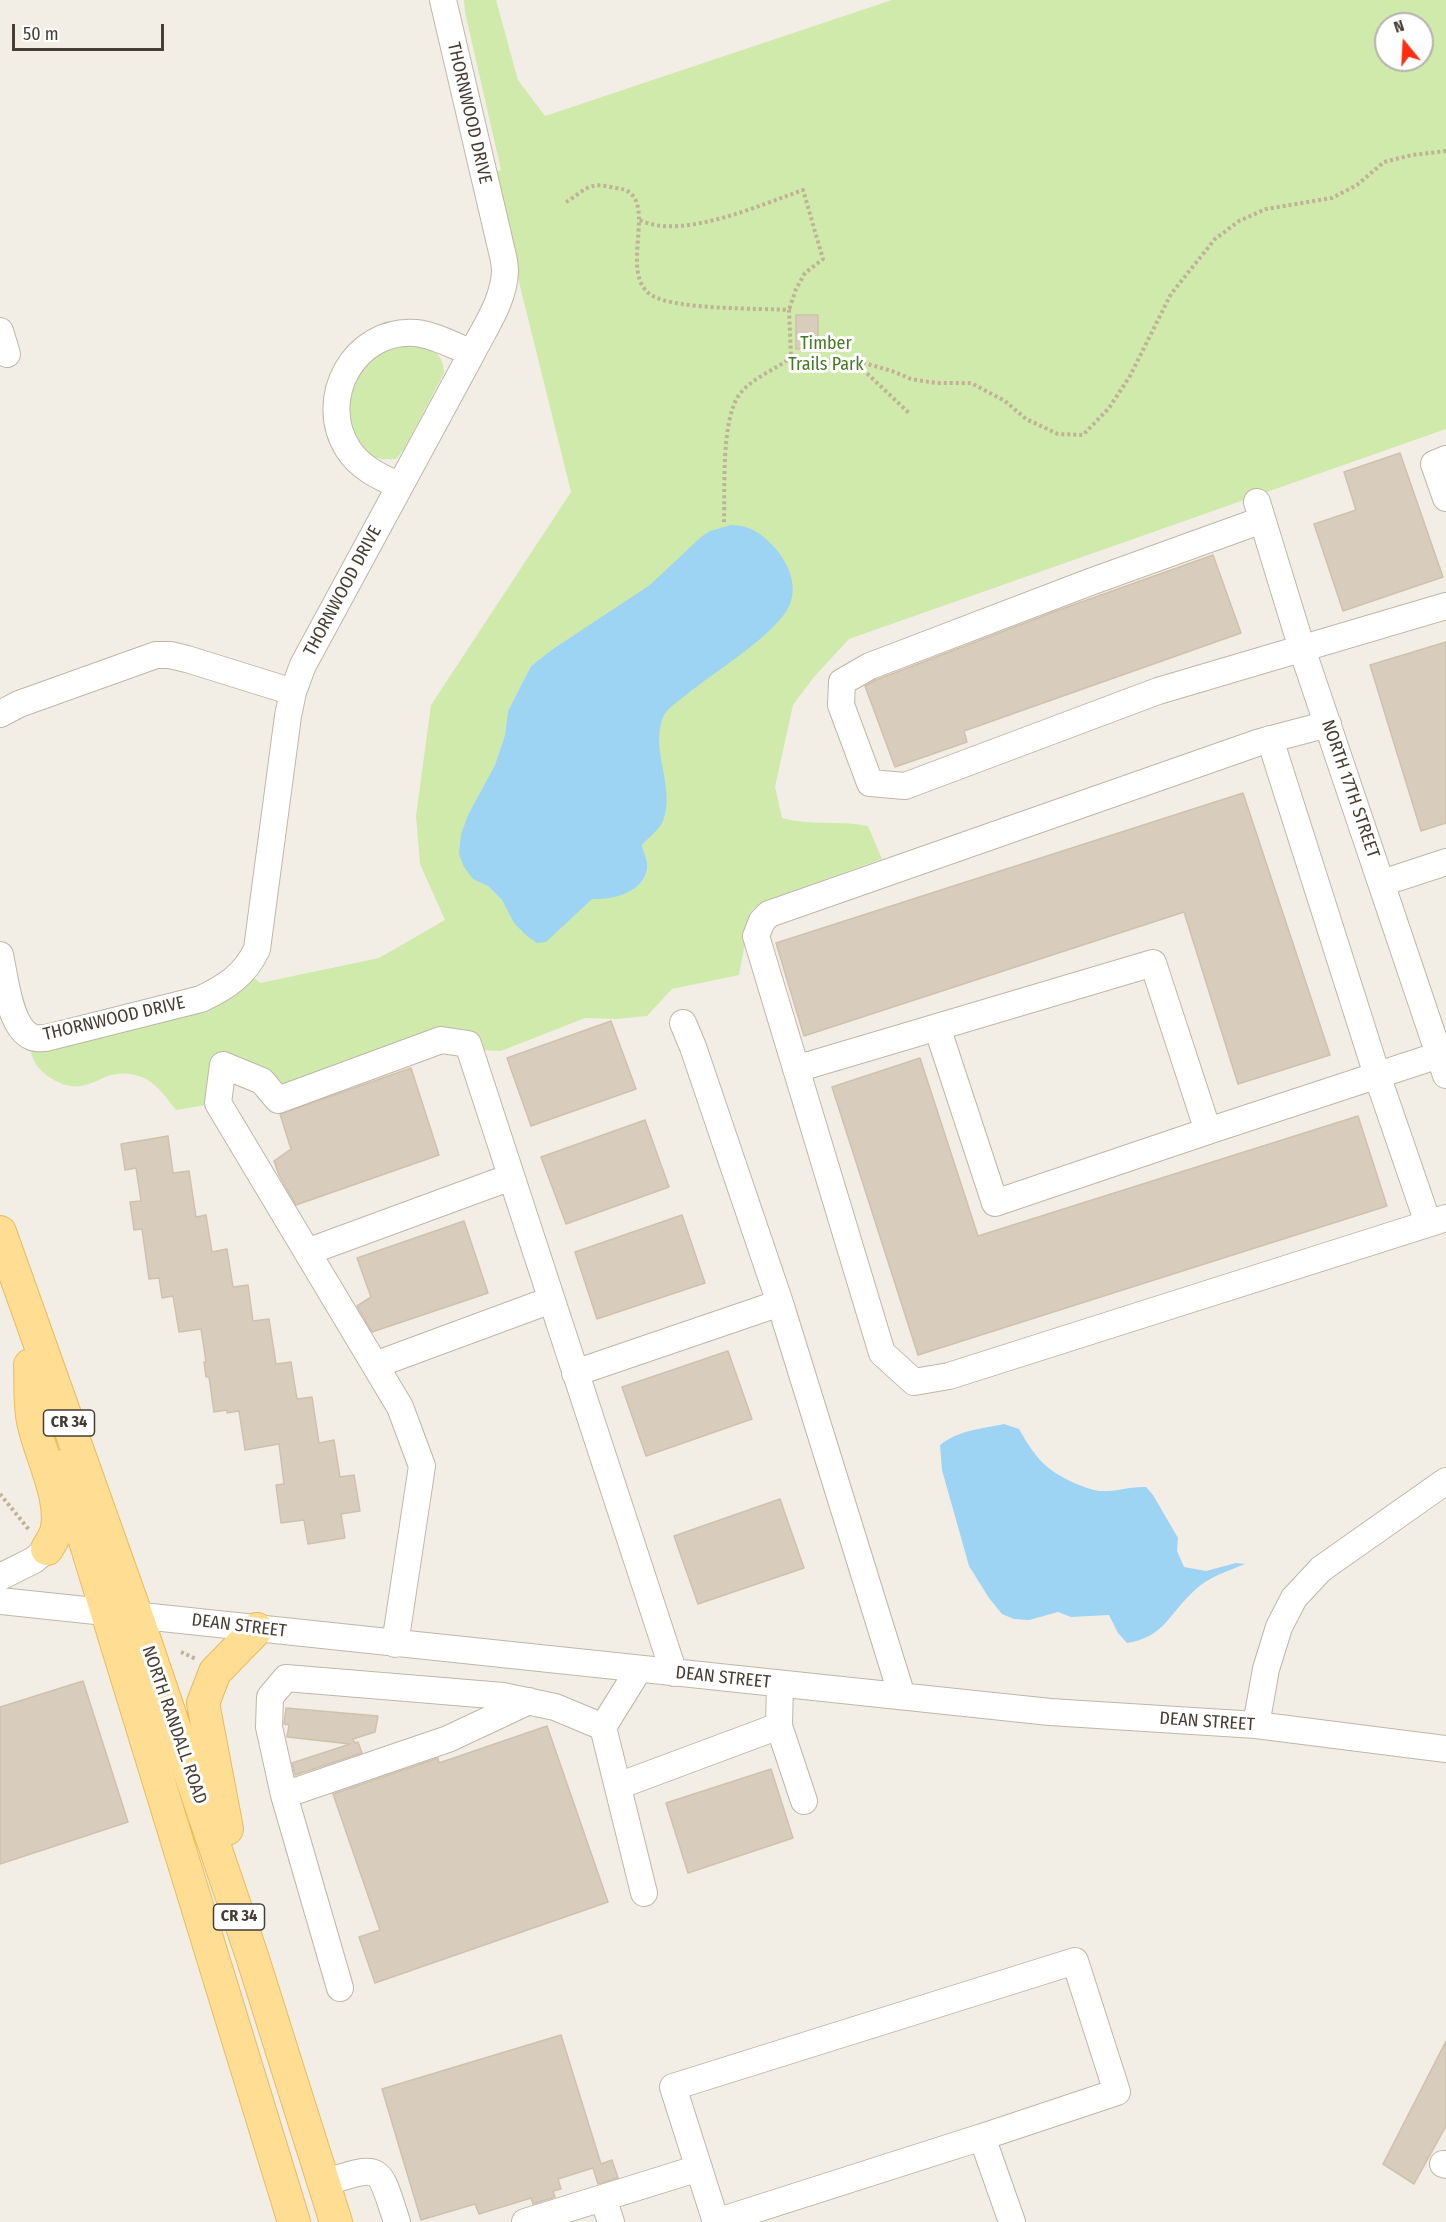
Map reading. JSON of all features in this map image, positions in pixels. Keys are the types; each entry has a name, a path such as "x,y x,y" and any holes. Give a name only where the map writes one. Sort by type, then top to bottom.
{"main road":[{"name":"NORTH RANDALL ROAD","path":"0,1232 123,1614 294,2222"},
{"name":"NORTH RANDALL ROAD","path":"0,1246 30,1365 252,1956 336,2222"},
{"name":"NORTH RANDALL ROAD","path":"30,1365 32,1417 49,1474 57,1517 56,1532 47,1549"},
{"path":"252,1956 203,1703 215,1672 257,1629"}],"street":[{"name":"THORNWOOD DRIVE","path":"0,955 13,1016 31,1037 46,1038 201,999 225,988 242,974 251,962 257,949 293,692 303,665 499,300 505,268 443,0"},
{"path":"400,486 376,475 360,463 349,451 341,436 336,420 336,403 345,371 367,347 398,334 415,333 431,336 472,353"},
{"path":"1446,459 1434,464 1446,498"},
{"name":"NORTH 17TH STREET","path":"1302,649 1158,691 905,786 870,783 841,705 842,682 870,666 1090,582 1260,511 1302,649 1443,1065"},
{"path":"1302,649 1446,606"},
{"path":"0,714 19,704 156,655 186,658 293,692"},
{"path":"1270,739 1377,1075 1437,1220 949,1376 914,1382 882,1353 756,936 762,921 769,914 1270,739 1328,724"},
{"path":"1382,883 1446,862"},
{"path":"796,1069 1153,963 1208,1131"},
{"path":"683,1023 780,1303 902,1696"},
{"path":"937,1027 995,1203 1377,1075 1443,1065"},
{"path":"396,1644 422,1466 400,1407 218,1103 223,1065 262,1081 278,1100 441,1040 468,1044 674,1673"},
{"path":"307,1252 511,1177"},
{"path":"375,1365 551,1300"},
{"path":"575,1373 780,1303"},
{"path":"1256,1725 1266,1669 1279,1627 1294,1598 1321,1569 1446,1482"},
{"path":"0,1577 34,1560 47,1549"},
{"name":"DEAN STREET","path":"0,1601 1050,1713 1256,1725 1446,1749"},
{"path":"639,1670 603,1727 644,1893"},
{"path":"340,1988 284,1796 269,1726 270,1697 286,1678 503,1696 555,1707 603,1727"},
{"path":"780,1684 779,1726 804,1801"},
{"path":"284,1796 448,1739 529,1701"},
{"path":"618,1786 779,1726"},
{"path":"1075,1961 1117,2092 982,2137 716,2222 673,2087 1075,1961"},
{"path":"982,2137 1012,2222"},
{"path":"525,2222 699,2168"},
{"path":"323,2183 360,2171 374,2172 383,2179 397,2222"},
{"path":"603,2198 611,2222"}],"path":[{"path":"791,357 811,361 854,360 892,370 911,379 936,383 971,383 1005,401 1026,419 1058,434 1083,435 1110,408 1130,376 1171,294 1215,239 1239,221 1266,209 1332,198 1358,185 1384,162 1412,155 1446,151"},
{"path":"566,202 593,186 624,188 635,198 640,220 636,255 639,282 652,296 678,304 789,310"},
{"path":"640,220 657,225 693,225 803,190 824,257 818,265 806,273 796,289 789,310 791,357"},
{"path":"724,522 729,418 739,395 752,382 781,366 791,357"},
{"path":"854,360 910,414"},
{"path":"0,1494 36,1539 47,1549"},
{"path":"181,1652 196,1659"}],"green space":[{"name":"Timber Trails Park","path":"464,0 496,0 518,80 545,116 892,0 1446,0 1446,429 849,639 814,677 793,705 775,787 782,818 803,822 868,826 882,859 762,902 751,911 739,975 672,989 647,1016 616,1019 585,1018 501,1051 479,1050 468,1044 278,1100 223,1065 218,1103 176,1110 153,1084 135,1075 112,1075 81,1086 57,1082 42,1072 37,1065 31,1051 31,1037 201,999 245,969 260,983 379,958 445,920 420,864 416,816 431,705 571,492 492,173 501,170","holes":["606,615 663,715 659,733 660,761 666,790 649,837 642,845 647,866 640,884 617,896 592,898 546,941 514,923 502,900 488,886 469,813 495,765 505,735 508,711 531,666"]},
{"path":"404,344 419,345 437,354 441,359 444,373 404,449 396,459 379,459 368,451 354,432 348,411 350,390 358,370 366,361 379,352"}],"water":[{"path":"731,525 755,531 779,553 788,568 793,585 791,602 779,621 768,632 676,702 663,717 659,743 667,796 666,808 663,821 642,845 647,866 640,884 617,896 592,899 546,942 537,943 514,923 502,900 488,886 473,879 464,867 459,854 461,834 469,813 495,765 505,735 508,711 531,666 650,585 701,537 710,531"},
{"path":"1004,1424 1019,1429 1039,1459 1062,1477 1100,1491 1146,1487 1178,1538 1177,1551 1184,1567 1206,1571 1236,1563 1245,1564 1200,1585 1158,1630 1140,1640 1127,1643 1118,1633 1109,1615 1071,1617 1058,1612 1029,1620 1014,1619 1002,1614 969,1566 942,1470 940,1445 963,1433"}],"building":[{"path":"796,315 818,315 818,349 796,349"},
{"path":"1400,453 1443,577 1343,611 1314,524 1356,510 1344,472"},
{"path":"1213,555 1241,633 964,731 967,742 895,767 865,686 1056,611"},
{"path":"1446,642 1446,823 1421,831 1370,665"},
{"path":"1243,793 1330,1055 1238,1084 1184,912 804,1036 776,943"},
{"path":"611,1021 636,1089 531,1126 507,1058"},
{"path":"920,1058 978,1236 1358,1116 1387,1206 918,1355 832,1087"},
{"path":"411,1068 439,1155 296,1205 274,1161 291,1149 280,1114"},
{"path":"645,1120 669,1187 566,1224 541,1157"},
{"path":"168,1136 173,1173 189,1171 196,1217 206,1215 212,1252 227,1249 233,1287 248,1285 253,1321 269,1319 276,1364 291,1362 297,1399 312,1397 319,1443 334,1440 340,1477 354,1475 360,1511 341,1514 345,1538 308,1544 304,1520 281,1523 276,1485 284,1484 279,1444 245,1450 239,1411 214,1412 209,1377 206,1377 201,1329 179,1332 173,1296 162,1298 159,1278 149,1279 142,1229 134,1230 130,1202 141,1201 136,1168 125,1170 121,1144"},
{"path":"682,1215 705,1283 597,1319 575,1252"},
{"path":"464,1221 488,1293 372,1332 357,1306 371,1297 357,1258"},
{"path":"728,1351 752,1419 646,1456 622,1387"},
{"path":"780,1499 804,1568 698,1604 674,1536"},
{"path":"83,1681 128,1822 0,1864 0,1707"},
{"path":"286,1708 378,1716 375,1732 353,1739 355,1743 358,1742 362,1753 295,1775 292,1763 350,1744 287,1737 289,1725 284,1724"},
{"path":"547,1726 608,1902 375,1983 359,1937 380,1930 333,1794 438,1758 439,1763"},
{"path":"771,1769 793,1838 688,1873 666,1803"},
{"path":"561,2035 601,2164 612,2160 618,2178 598,2184 593,2168 558,2179 561,2189 553,2191 555,2197 533,2204 531,2198 479,2214 475,2204 421,2220 382,2089"},
{"path":"1446,2041 1446,2126 1414,2184 1383,2164"}]}
